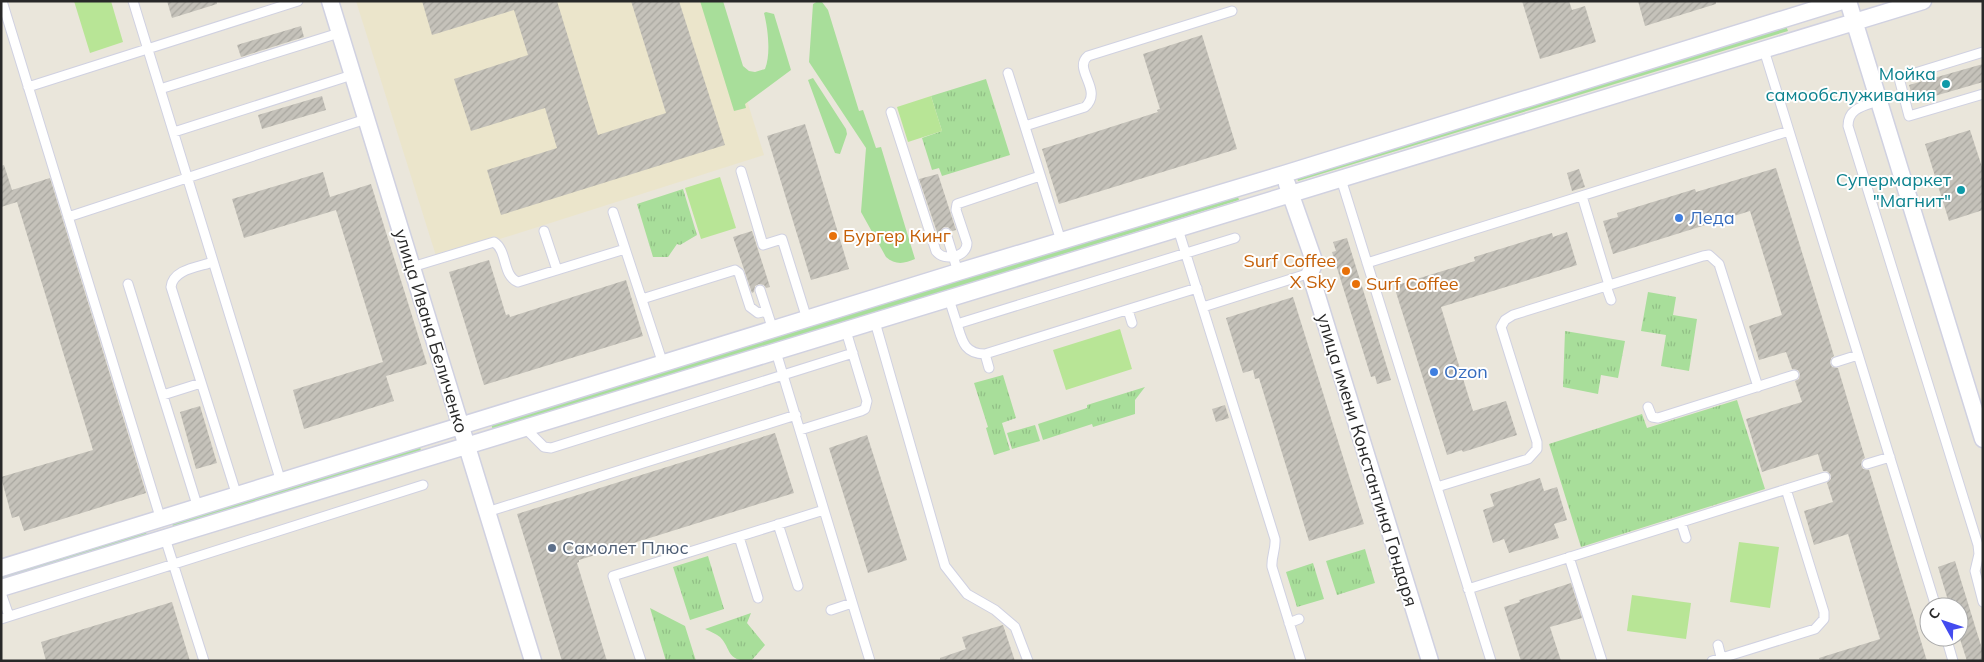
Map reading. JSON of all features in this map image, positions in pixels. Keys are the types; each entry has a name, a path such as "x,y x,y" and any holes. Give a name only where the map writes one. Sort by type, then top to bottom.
{"street":[{"name":"улица Ивана Беличенко","path":"330,1 533,661"},
{"path":"1,568 1842,1"},
{"path":"1848,1 1983,438"},
{"path":"1,588 1923,1"},
{"name":"улица имени Константина Гондаря","path":"1284,174 1313,258 1314,264 1310,274 1430,661"}],"lane":[{"path":"2,1 161,520"},
{"path":"134,1 281,482"},
{"path":"28,86 298,1"},
{"path":"1025,126 1085,107 1089,104 1092,95 1083,65 1085,58 1088,56 1232,10"},
{"path":"160,89 339,33"},
{"path":"1764,50 1933,597"},
{"path":"1983,52 1899,78 1909,116 1983,94"},
{"path":"1008,73 1061,241"},
{"path":"174,132 352,75"},
{"path":"1878,101 1858,107 1851,112 1848,126 1978,545 1979,554 1975,571 1983,602"},
{"path":"891,112 939,256 945,258 953,256 964,252 966,248 967,243 956,210 957,204 1040,176"},
{"path":"68,217 366,119"},
{"path":"1367,264 1788,131"},
{"path":"741,171 763,245 782,239 807,319"},
{"path":"1341,179 1491,661"},
{"path":"1582,196 1611,300"},
{"path":"613,212 663,364"},
{"path":"1178,229 1275,539 1271,560 1272,567 1301,661"},
{"path":"544,231 557,270"},
{"path":"946,233 958,272"},
{"path":"957,324 1235,238"},
{"path":"412,267 494,242 500,247 510,278 518,282 625,249"},
{"path":"1437,487 1528,458 1534,455 1537,449 1537,442 1501,327 1505,320 1513,315 1709,255 1720,264 1758,387"},
{"path":"214,262 180,272 175,276 171,286 237,496"},
{"path":"642,299 735,270 739,273 750,307 758,313 766,311"},
{"path":"1203,307 1310,274"},
{"path":"128,284 198,508"},
{"path":"949,299 963,343 976,354 985,354 1197,288"},
{"path":"760,290 772,330"},
{"path":"1128,310 1132,323"},
{"path":"874,322 945,566 967,594 995,610 1015,627 1023,642 1028,661"},
{"path":"800,430 864,409 867,401 846,330"},
{"path":"776,352 870,661"},
{"path":"525,428 544,447 550,448 852,353"},
{"path":"985,354 989,368"},
{"path":"1836,362 1858,355"},
{"path":"1648,407 1652,416 1658,418 1794,375"},
{"path":"163,395 201,383"},
{"path":"487,512 796,415"},
{"path":"1867,464 1890,457"},
{"path":"1468,589 1825,477"},
{"path":"1,594 5,617 423,485"},
{"path":"1718,645 1719,660 1815,629 1824,619 1824,612 1786,489"},
{"path":"641,661 614,576 824,510"},
{"path":"1681,522 1686,538"},
{"path":"778,524 798,586"},
{"path":"738,536 758,598"},
{"path":"165,538 204,661"},
{"path":"1570,557 1602,661"},
{"path":"831,610 852,603"},
{"path":"1289,622 1299,619"},
{"path":"1949,647 1953,661"}],"shaded area":[{"path":"356,1 716,1 764,155 437,259"}],"green space":[{"path":"74,1 111,1 123,42 90,53"},
{"path":"700,1 723,1 743,66 749,71 755,72 765,69 768,56 768,41 764,13 774,14 791,70 745,104 746,108 734,111"},
{"path":"818,1 822,2 828,10 859,111 863,110 876,148 881,147 915,259 911,261 903,263 889,260 861,212 866,148 809,62 813,4"},
{"path":"1786,26 1788,31 1298,181 1296,176"},
{"path":"813,78 846,129 847,134 840,154 835,153 808,80"},
{"path":"986,79 1010,155 942,176 939,168 932,170 922,138 942,131 931,96"},
{"path":"931,96 942,131 908,142 897,107"},
{"path":"720,177 736,228 701,239 685,188"},
{"path":"683,189 697,235 680,245 677,244 668,257 653,257 637,204"},
{"path":"1237,194 1239,200 493,430 491,424"},
{"path":"1648,292 1676,297 1673,315 1697,319 1689,371 1661,366 1666,335 1641,331"},
{"path":"1120,329 1132,369 1066,390 1053,350"},
{"path":"1565,331 1625,341 1618,378 1601,375 1598,394 1563,387"},
{"path":"1003,375 1016,418 1002,423 1010,450 994,455 986,428 988,427 974,383"},
{"path":"1145,387 1135,400 1135,414 1093,427 1092,424 1043,440 1038,424 1087,408 1087,405"},
{"path":"1737,400 1765,489 1581,547 1549,444 1642,414 1647,428"},
{"path":"1035,425 1040,441 1012,449 1007,433"},
{"path":"420,446 421,451 173,527 172,522"},
{"path":"145,530 147,535 1,580 1,574"},
{"path":"1739,542 1779,547 1770,608 1730,602"},
{"path":"1365,549 1375,583 1337,595 1326,561"},
{"path":"708,556 724,609 690,620 673,567"},
{"path":"1313,563 1324,599 1297,607 1286,572"},
{"path":"1632,595 1691,603 1686,639 1627,631"},
{"path":"650,608 685,626 696,661 666,661"},
{"path":"751,613 747,623 765,645 751,661 733,657 720,637 705,629"}],"building":[{"path":"167,1 217,1 217,4 172,18"},
{"path":"422,1 557,1 598,135 666,113 631,1 679,1 725,145 501,215 487,170 557,148 545,108 471,131 454,79 528,55 514,10 432,35"},
{"path":"1522,1 1569,1 1572,10 1585,6 1596,42 1540,59"},
{"path":"1638,1 1716,1 1716,4 1645,26"},
{"path":"301,26 304,37 241,57 237,45"},
{"path":"1202,35 1237,149 1059,204 1042,149 1158,112 1157,110 1160,109 1143,54"},
{"name":"Мойка самообслуживания","path":"1983,64 1983,82 1914,102 1909,85"},
{"path":"322,96 326,110 262,129 258,115"},
{"path":"805,124 849,269 811,280 767,136"},
{"name":"Супермаркет \"Магнит\"","path":"1970,130 1983,170 1983,210 1949,221 1925,144"},
{"path":"4,165 12,190 50,178 146,493 24,531 19,516 12,518 1,477 93,450 17,202 1,207 1,166"},
{"path":"1776,168 1834,356 1831,358 1830,363 1832,367 1838,368 1865,458 1862,460 1861,465 1863,469 1869,470 1919,635 1919,647 1923,647 1927,661 1820,661 1819,658 1880,639 1848,534 1814,545 1804,511 1833,502 1827,483 1831,479 1831,475 1827,471 1823,471 1818,454 1762,472 1746,419 1802,402 1795,381 1799,379 1800,374 1798,370 1792,369 1786,352 1759,360 1749,326 1782,315 1750,211 1613,254 1603,221 1618,217 1617,213 1695,189 1696,192"},
{"path":"1579,169 1585,187 1572,191 1567,173"},
{"path":"323,172 330,197 371,184 427,364 386,376 394,401 304,429 293,390 383,362 336,210 244,238 232,199"},
{"path":"938,174 956,230 952,231 948,227 944,227 940,231 940,235 938,235 919,179"},
{"path":"752,231 770,287 766,288 764,285 759,284 755,286 752,293 733,237"},
{"path":"1567,232 1577,265 1441,307 1473,411 1506,401 1517,435 1463,452 1462,450 1447,455 1394,286 1475,261 1474,257 1552,233 1553,237"},
{"path":"1347,238 1391,380 1377,384 1375,376 1371,377 1332,252 1336,251 1333,242"},
{"path":"489,260 506,315 509,314 510,317 626,280 643,336 484,385 449,272"},
{"path":"1293,297 1364,524 1309,541 1259,378 1255,379 1253,370 1243,373 1226,318"},
{"path":"1225,405 1229,418 1216,422 1212,409"},
{"path":"200,406 217,463 196,469 180,412"},
{"path":"775,433 794,493 579,560 577,563 607,661 562,661 517,514"},
{"path":"867,435 907,560 868,573 829,448"},
{"path":"1540,478 1544,491 1557,487 1567,520 1554,524 1559,538 1509,553 1504,539 1493,543 1483,510 1494,506 1490,494"},
{"path":"1955,561 1966,597 1947,597 1938,567"},
{"path":"1571,583 1582,618 1550,627 1561,661 1521,661 1504,607 1520,602 1519,600"},
{"path":"172,602 190,661 46,661 41,642"},
{"path":"1969,606 1983,652 1983,661 1967,661 1963,647 1969,647"},
{"path":"1003,625 1015,661 940,661 940,658 966,649 962,637"}],"place":[{"name":"Мойка самообслуживания","path":"1946,84"},
{"name":"Супермаркет \"Магнит\"","path":"1961,190"},
{"name":"Леда","path":"1679,218"},
{"name":"Бургер Кинг","path":"833,236"},
{"name":"Surf Coffee X Sky","path":"1346,271"},
{"name":"Surf Coffee","path":"1356,284"},
{"name":"Ozon","path":"1434,372"},
{"name":"Самолет Плюс","path":"552,548"}]}
